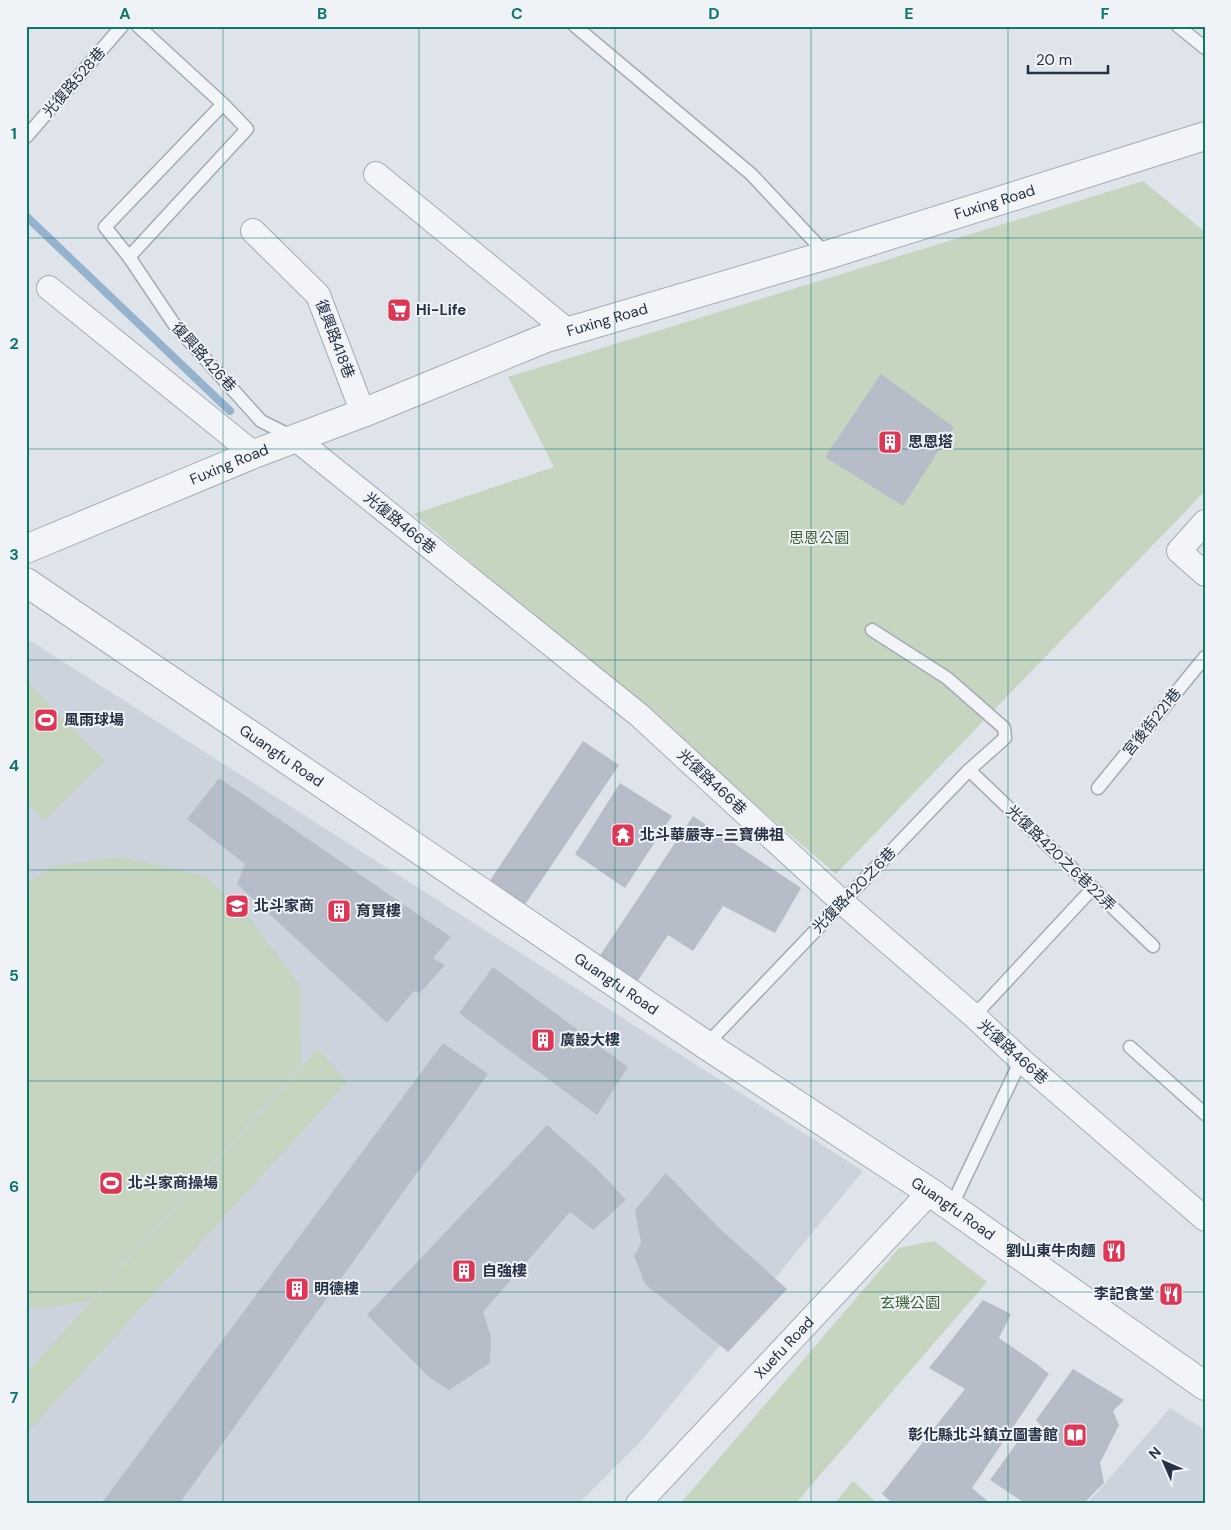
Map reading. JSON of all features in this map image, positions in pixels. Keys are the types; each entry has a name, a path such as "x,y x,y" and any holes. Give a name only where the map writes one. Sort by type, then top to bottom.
{"street":[{"name":"Fuxing Road","path":"26,549 254,454 363,413 546,338 827,255 1205,136"},
{"path":"376,174 569,332"},
{"name":"復興路418巷","path":"253,231 318,296 363,413"},
{"path":"49,288 254,454"},
{"name":"光復路466巷","path":"296,439 638,715 842,902 1205,1219"},
{"path":"1205,522 1179,551 1205,574"},
{"name":"Guangfu Road","path":"26,582 706,1045 940,1199 1205,1386"},
{"name":"Xuefu Road","path":"638,1504 940,1199"}],"lane":[{"name":"光復路528巷","path":"26,137 122,26"},
{"path":"129,256 246,129 223,104 138,26"},
{"path":"575,26 751,174 827,255"},
{"path":"1178,26 1205,48"},
{"name":"復興路426巷","path":"223,104 105,227 129,256 174,324 262,421 296,439"},
{"name":"光復路420之6巷","path":"706,1045 969,770 1005,738 1004,728 947,678 872,630"},
{"name":"宮後街221巷","path":"1098,788 1205,657"},
{"name":"光復路420之6巷22弄","path":"969,770 1153,946"},
{"path":"974,1016 1093,888"},
{"path":"1130,1047 1205,1114"},
{"path":"940,1199 1021,1060"}],"shaded area":[{"name":"北斗家商","path":"26,642 32,642 863,1171 642,1440 578,1504 26,1504"},
{"path":"1170,1408 1205,1430 1205,1504 1087,1504"}],"green space":[{"name":"思恩公園","path":"1143,181 1205,232 1205,491 836,874 414,514 554,467 508,377"},
{"name":"風雨球場","path":"26,680 105,761 44,821 26,802"},
{"name":"北斗家商操場","path":"120,857 205,876 250,919 300,986 301,1065 90,1301 43,1308 26,1307 26,885 51,867"},
{"name":"北斗家商操場","path":"318,1049 347,1082 26,1434 26,1374"},
{"name":"玄璣公園","path":"934,1241 987,1282 795,1504 680,1504 899,1248"},
{"path":"853,1481 878,1504 834,1504"}],"building":[{"name":"思恩塔","path":"881,374 954,427 903,506 825,457"},
{"path":"583,741 619,765 522,909 487,885"},
{"name":"育賢樓","path":"219,778 451,937 433,958 445,965 420,993 414,991 387,1023 237,884 245,864 187,819"},
{"name":"北斗華嚴寺-三寶佛祖","path":"620,783 672,816 625,888 575,854"},
{"path":"693,816 801,888 775,933 723,906 693,951 668,935 637,982 599,957"},
{"name":"廣設大樓","path":"493,967 628,1067 597,1115 459,1013"},
{"name":"明德樓","path":"443,1043 488,1074 179,1504 101,1504"},
{"name":"自強樓","path":"547,1125 594,1166 626,1200 593,1230 570,1212 483,1312 491,1337 490,1363 449,1390 429,1377 367,1315"},
{"path":"666,1173 718,1227 787,1289 728,1352 645,1284 634,1256 641,1243 635,1210"},
{"path":"983,1300 1011,1314 999,1338 1049,1374 972,1488 991,1504 894,1504 882,1494 965,1389 929,1368"},
{"name":"彰化縣北斗鎮立圖書館","path":"1073,1369 1124,1400 1113,1411 1119,1425 1100,1463 1104,1483 1083,1504 1026,1504 990,1480 1024,1433 1034,1437 1043,1428 1036,1420"}],"waterway":[{"path":"26,216 230,411"}],"place":[{"name":"Hi-Life","path":"399,310"},
{"name":"思恩塔","path":"890,442"},
{"name":"風雨球場","path":"46,720"},
{"name":"北斗華嚴寺-三寶佛祖","path":"623,835"},
{"name":"北斗家商","path":"237,906"},
{"name":"育賢樓","path":"339,911"},
{"name":"廣設大樓","path":"543,1040"},
{"name":"北斗家商操場","path":"111,1183"},
{"name":"劉山東牛肉麵","path":"1114,1251"},
{"name":"自強樓","path":"464,1271"},
{"name":"明德樓","path":"297,1289"},
{"name":"李記食堂","path":"1171,1294"},
{"name":"彰化縣北斗鎮立圖書館","path":"1075,1435"}]}
